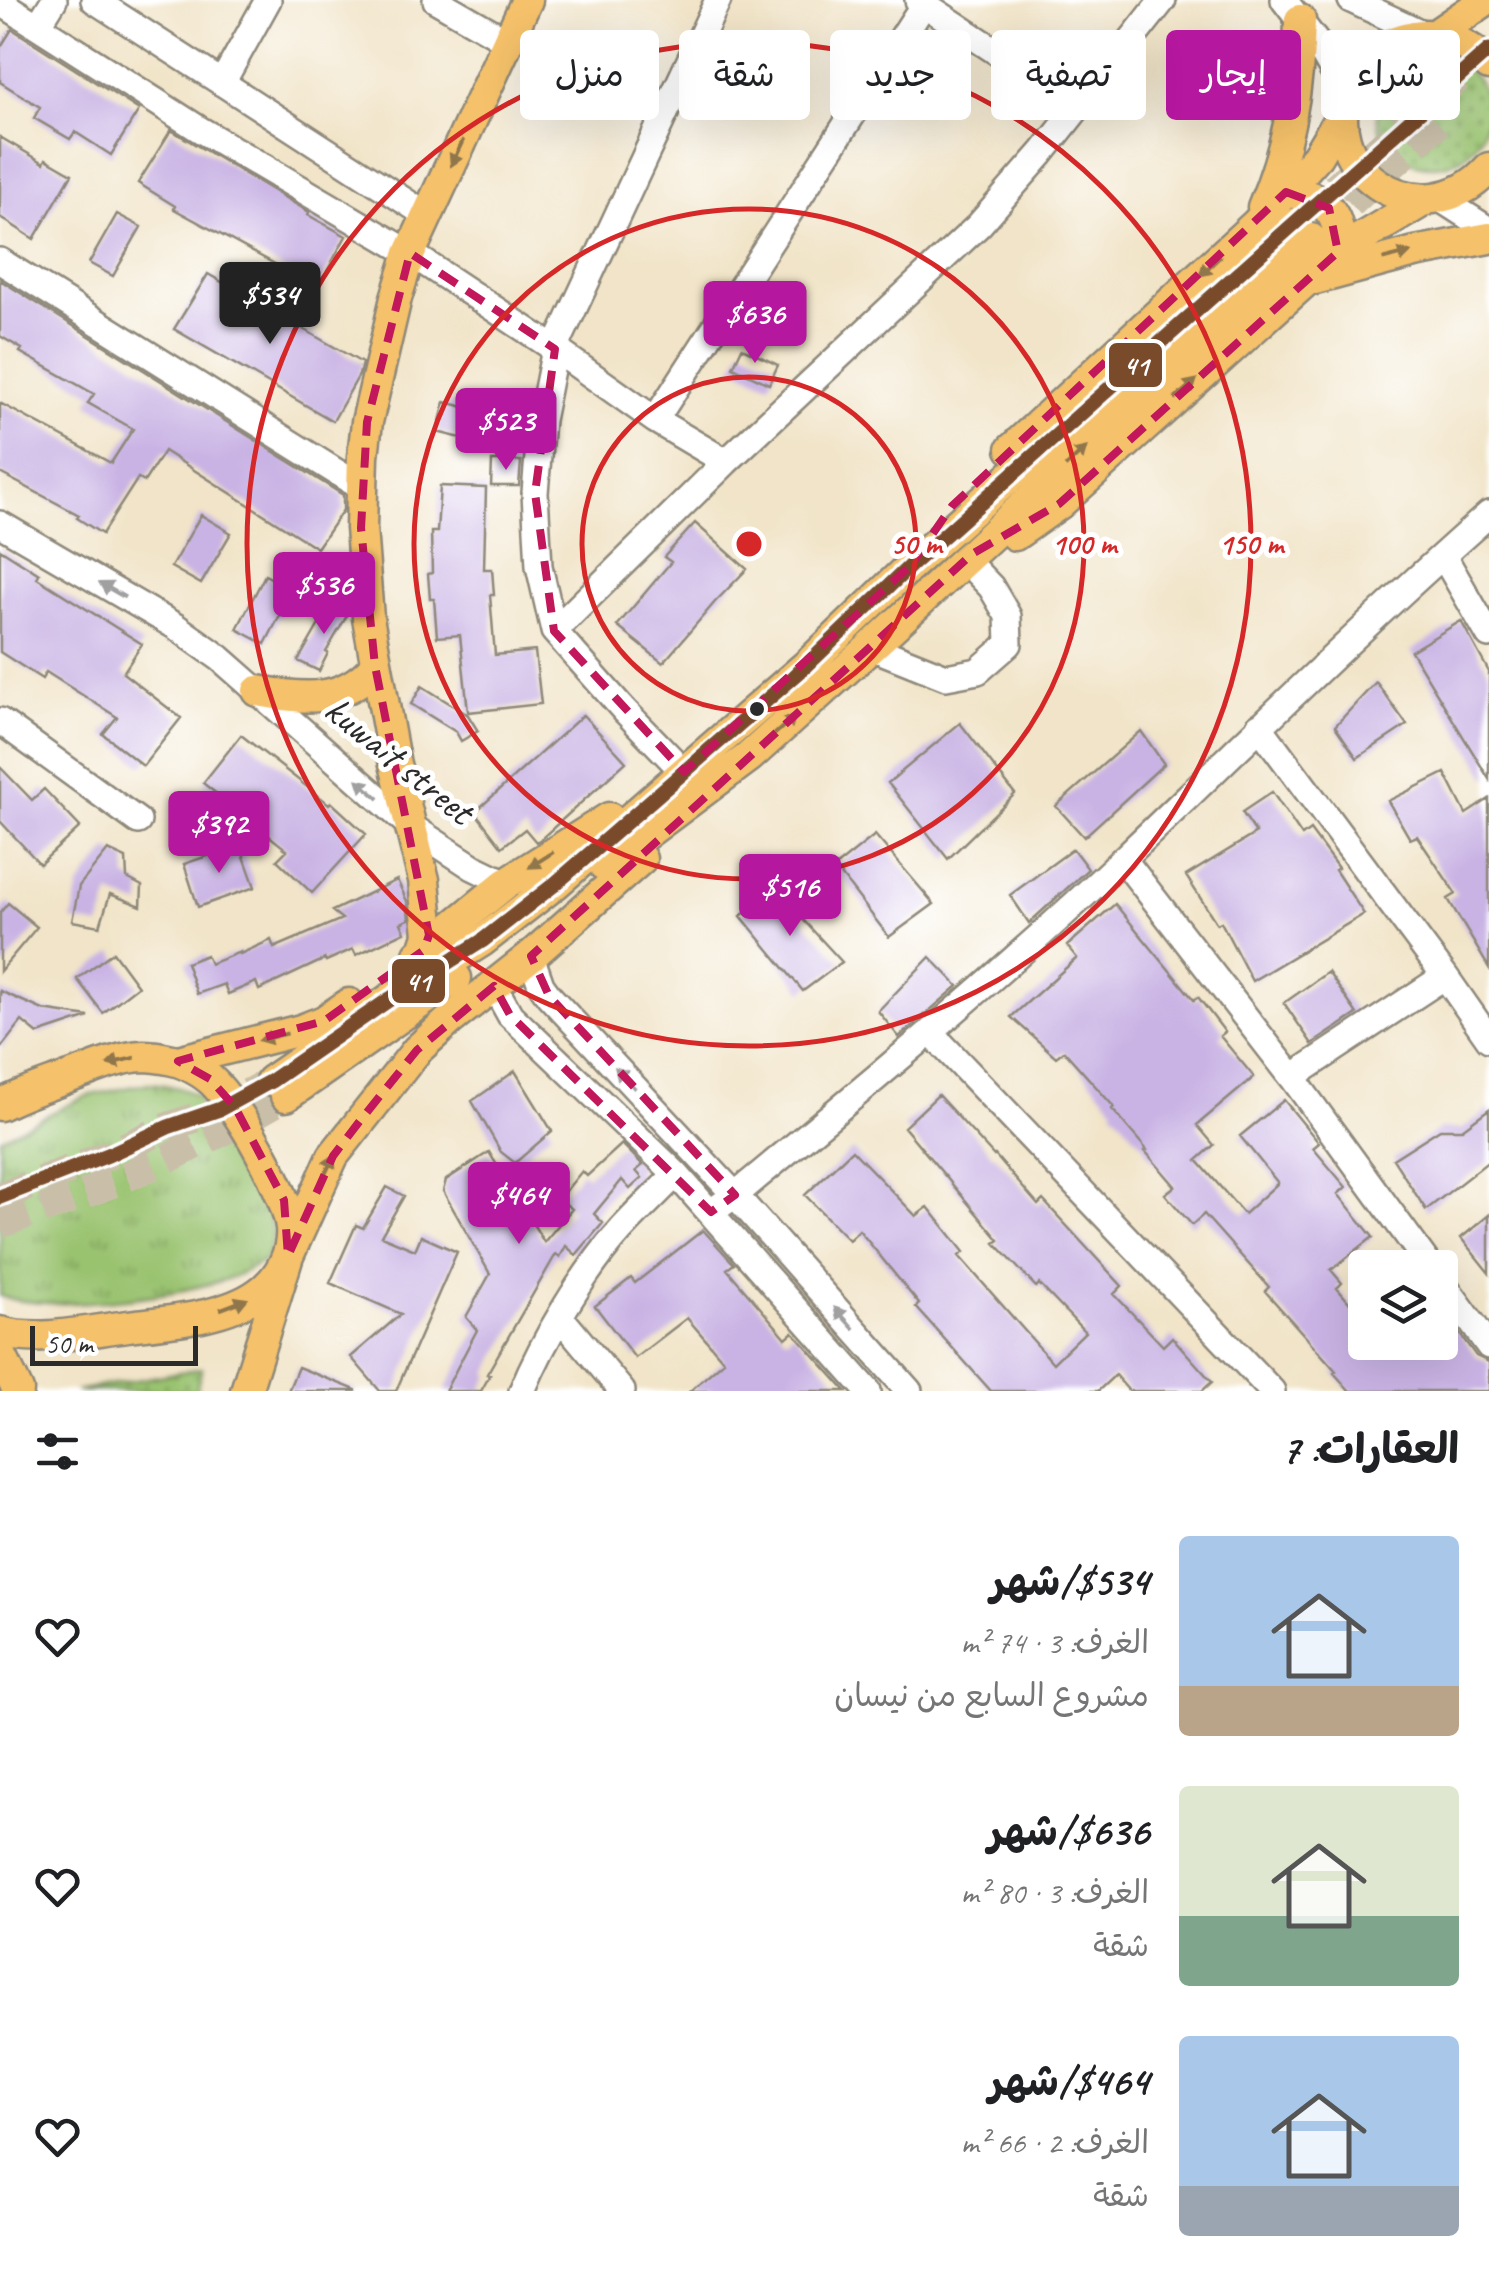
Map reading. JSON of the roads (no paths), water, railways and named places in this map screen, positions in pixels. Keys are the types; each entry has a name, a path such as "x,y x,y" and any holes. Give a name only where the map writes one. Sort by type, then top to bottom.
{"main road":[{"path":"424,950 429,935 426,894 375,666 364,574 362,488 367,422 410,253 527,0"},
{"path":"1438,30 1486,0"},
{"path":"1257,223 1280,165 1298,76 1292,10"},
{"path":"1460,43 1489,65"},
{"path":"911,566 952,506 1257,223 1318,156 1336,120"},
{"path":"1344,120 1344,136 1365,174 1382,188 1403,197 1432,199"},
{"path":"1286,192 1316,198 1337,222 1340,237 1315,238 748,758 436,993 278,1088 390,999 482,941 555,884 806,666 911,566 1315,238 1380,225 1432,199 1474,184 1489,168"},
{"path":"1307,281 1315,238"},
{"path":"968,557 998,545 1059,504 1307,281 1397,256 1489,238"},
{"path":"258,691 320,698 362,681 375,666"},
{"path":"0,1332 41,1336 183,1320 237,1305 260,1292 288,1256 333,1156 417,1050 712,799 748,758"},
{"path":"178,1061 324,1021 397,972 506,882 684,772"},
{"path":"0,1105 30,1090 143,1056 178,1061 210,1079 235,1107 284,1200 291,1228 288,1256 246,1391"},
{"path":"0,1076 30,1090"},
{"path":"0,1353 18,1391"},
{"path":"0,1381 8,1391"}],"street":[{"path":"38,26 54,0"},
{"path":"94,0 428,216"},
{"path":"222,83 268,0"},
{"path":"436,0 508,42"},
{"path":"684,772 554,631 539,566 535,492 541,420 556,349 718,0"},
{"path":"1139,30 1162,0"},
{"path":"1350,0 1419,30"},
{"path":"0,2 199,129 410,253 656,420 726,462"},
{"path":"656,420 921,2 991,48"},
{"path":"1292,10 1321,62"},
{"path":"554,631 726,462 979,225 1068,120"},
{"path":"1432,199 1489,230"},
{"path":"0,261 362,488"},
{"path":"711,1212 931,1033 1123,859 1259,726 1489,514"},
{"name":"kuwait street","path":"0,524 175,626 220,658 409,825 473,867 506,882"},
{"path":"1443,554 1489,635"},
{"path":"871,647 946,677 978,671 1009,644 1008,616 968,557"},
{"path":"0,721 138,821"},
{"path":"1259,726 1489,1039"},
{"path":"1123,859 1419,1250"},
{"path":"531,956 540,985 549,996 735,1195 908,1391"},
{"path":"1292,1078 1445,976"},
{"path":"494,986 510,1016 676,1174 868,1391"},
{"path":"931,1033 1272,1391"},
{"path":"522,1391 586,1276 619,1232 676,1174"},
{"path":"1458,1304 1489,1346"},
{"path":"561,1318 622,1391"}],"tunnel":[{"path":"1301,218 1489,50"},
{"path":"1317,234 1438,123"},
{"path":"0,1197 220,1109 271,1081"},
{"path":"0,1224 151,1166 286,1096"}]}
